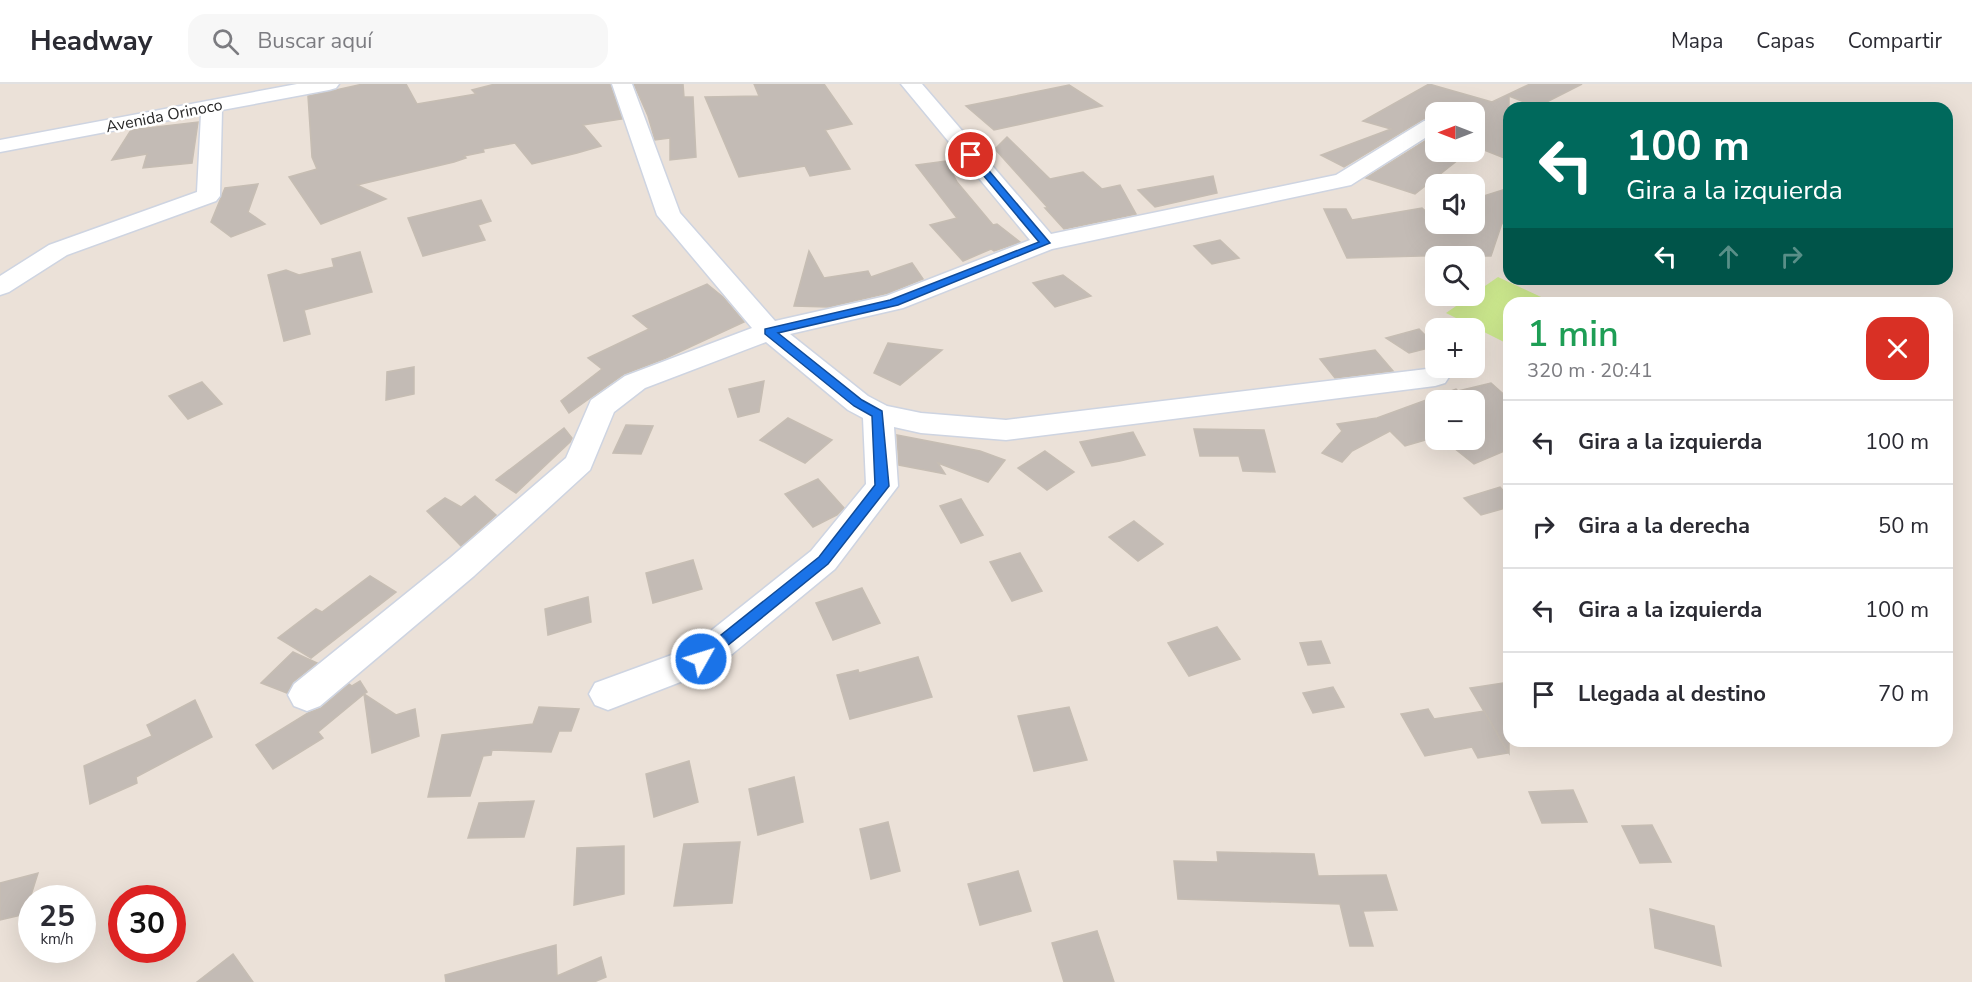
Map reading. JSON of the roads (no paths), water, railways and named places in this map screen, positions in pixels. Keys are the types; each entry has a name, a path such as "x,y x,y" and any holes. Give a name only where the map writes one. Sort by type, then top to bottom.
{"street":[{"name":"Avenida Orinoco","path":"0,146 328,84"},
{"path":"622,84 669,215 769,332 858,403 878,414 921,423 1006,430 1427,378"},
{"path":"911,84 1045,243"},
{"path":"0,287 58,250 208,196 212,106"},
{"path":"307,695 462,567 579,463 602,407 635,382 769,332 894,302 1045,243 1343,180 1425,129"},
{"path":"609,694 701,659 824,560 882,486 878,414"}]}
